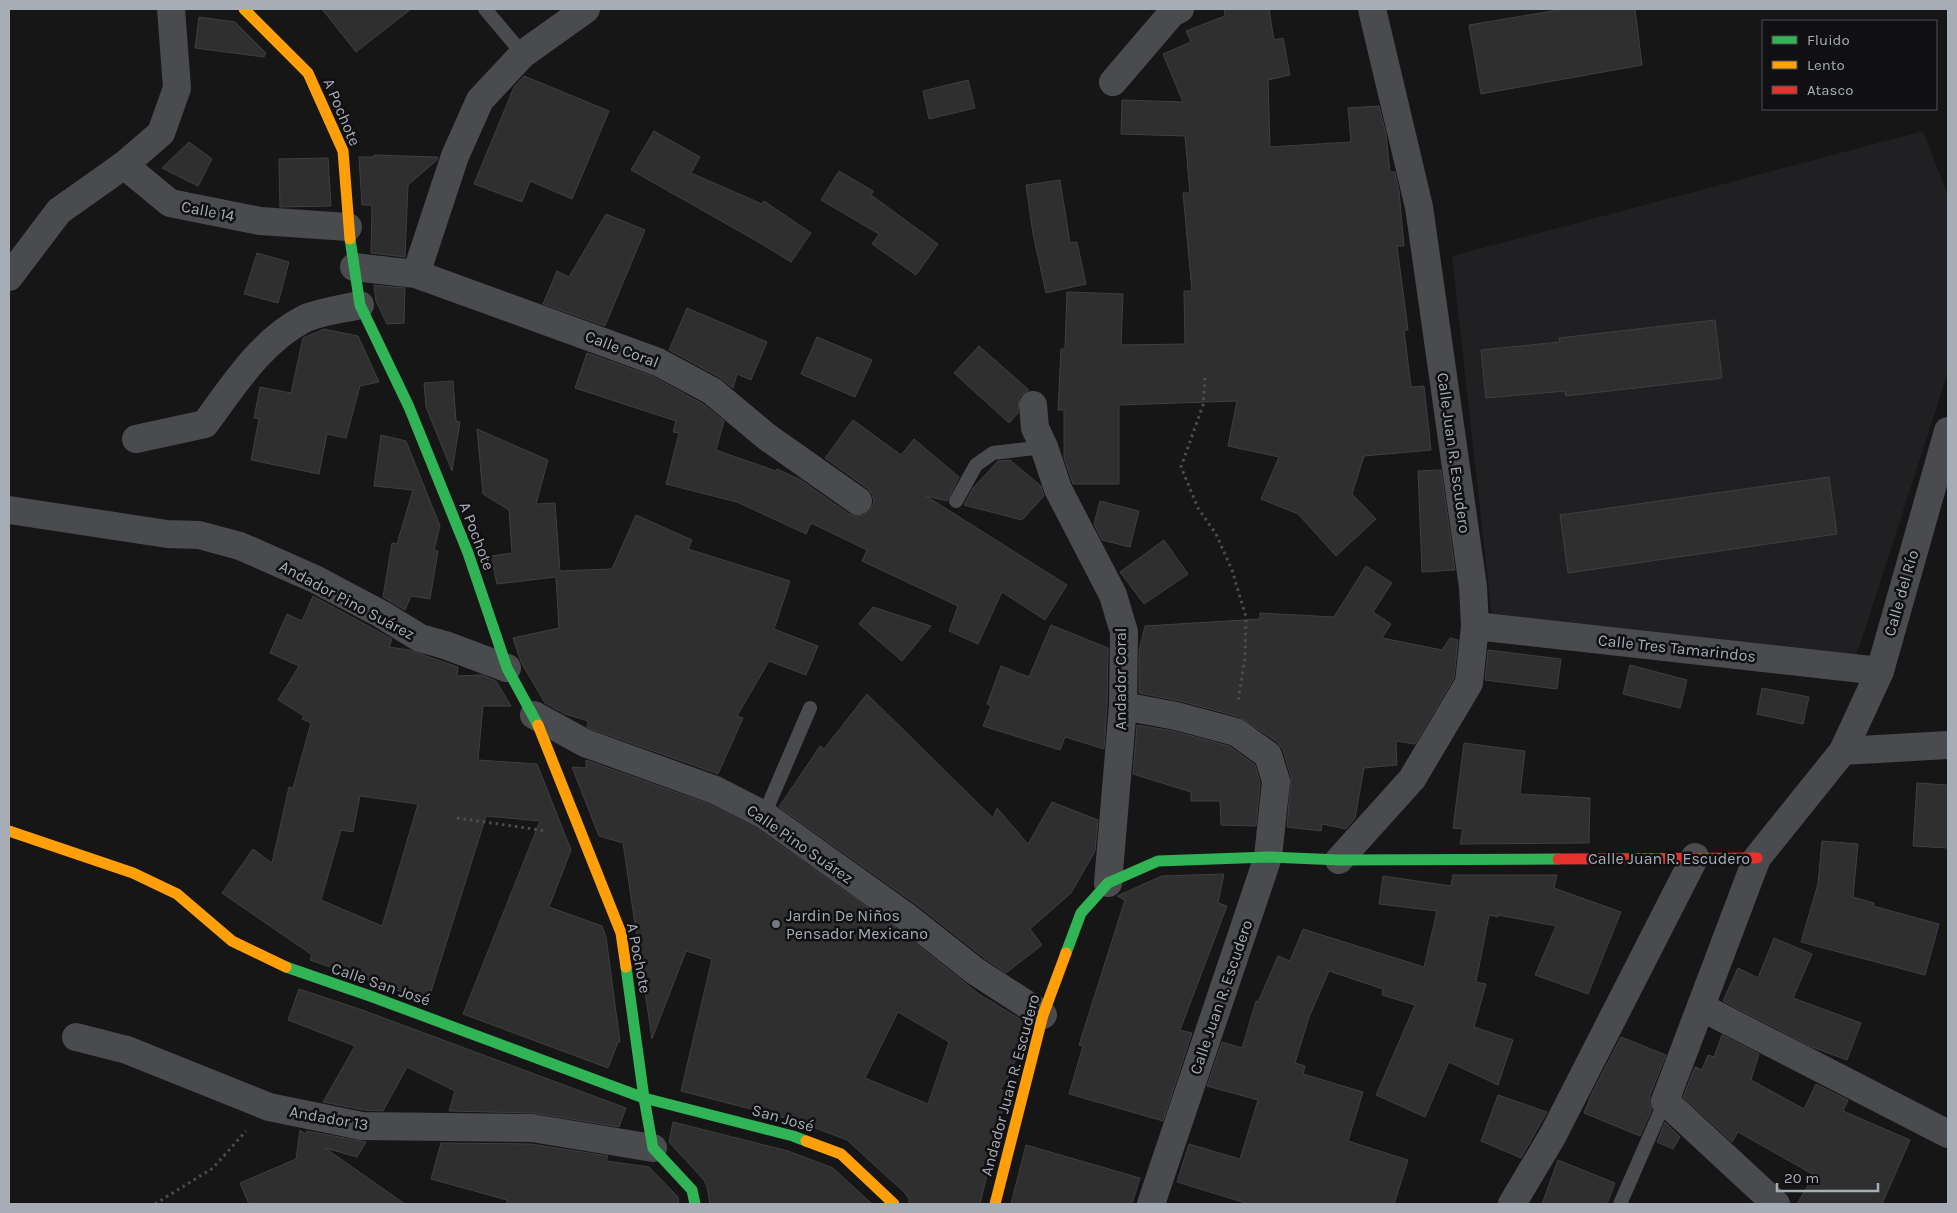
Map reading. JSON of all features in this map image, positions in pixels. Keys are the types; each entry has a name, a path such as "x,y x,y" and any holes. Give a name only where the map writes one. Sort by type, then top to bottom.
{"street":[{"path":"9,277 59,212 124,166 161,132 177,88 171,9"},
{"name":"A Pochote","path":"244,9 308,73 343,151 348,226 360,305 409,407 468,553 507,668 534,715 621,933 644,1098"},
{"path":"416,274 455,156 480,100 523,54 586,9"},
{"path":"1113,82 1172,13 1180,9"},
{"name":"Calle Juan R. Escudero","path":"1339,860 1412,778 1469,683 1474,626 1473,587 1419,207 1372,9"},
{"name":"Calle 14","path":"124,166 170,203 260,221 348,226"},
{"name":"Calle Coral","path":"354,268 416,274 658,362 712,391 767,437 858,500"},
{"path":"136,439 205,424 236,381 275,338 305,319 360,305"},
{"name":"Andador Coral","path":"1032,405 1035,428 1044,447 1058,489 1113,595 1124,632 1123,706 1108,883"},
{"name":"Calle del Río","path":"1844,751 1880,671 1948,431"},
{"name":"Andador Pino Suárez","path":"9,510 167,534 199,535 240,546 315,579 381,614 420,638 445,645 507,668"},
{"name":"Calle Tres Tamarindos","path":"1474,626 1880,671"},
{"path":"1123,706 1176,716 1236,732 1268,755 1276,781 1268,857"},
{"name":"Calle Pino Suárez","path":"534,715 585,743 715,790 764,815 908,918 975,971 1043,1015"},
{"path":"1844,751 1948,745"},
{"name":"Calle Juan R. Escudero","path":"1151,1204 1268,857 1339,860 1757,858 1844,751"},
{"name":"Calle San José","path":"9,831 133,872 177,894 232,941 295,972 398,1006 644,1098"},
{"name":"Andador Juan R. Escudero","path":"995,1204 1043,1015 1081,913 1108,883 1158,861 1268,857"},
{"path":"1512,1204 1553,1135 1695,857"},
{"path":"1757,858 1665,1101 1776,1204"},
{"path":"1701,1007 1948,1134"},
{"name":"Andador 13","path":"76,1037 127,1050 269,1107 362,1126 532,1128 654,1148"},
{"path":"644,1098 654,1148 692,1190 695,1204"},
{"name":"San José","path":"644,1098 792,1136 841,1154 894,1204"}],"lane":[{"path":"485,9 523,54"},
{"path":"956,501 976,465 993,453 1044,447"},
{"path":"764,815 810,708"},
{"path":"1620,1204 1665,1101"}],"path":[{"path":"1205,378 1204,405 1181,467 1198,508 1216,534 1232,570 1246,617 1245,658 1240,682 1236,732"},
{"path":"458,818 582,837"},
{"path":"155,1204 213,1168 269,1107"}],"shaded area":[{"path":"1923,131 1948,196 1948,372 1856,657 1492,616 1452,256"}],"building":[{"path":"322,9 411,9 356,52"},
{"path":"1224,9 1269,9 1274,40 1283,38 1290,75 1268,80 1270,147 1351,142 1348,108 1379,106 1386,134 1390,172 1395,172 1399,191 1404,246 1397,246 1408,330 1404,330 1411,387 1424,386 1431,450 1364,456 1352,494 1376,519 1336,556 1298,514 1261,499 1279,457 1228,446 1237,401 1119,405 1119,484 1073,484 1064,458 1064,410 1058,410 1061,349 1065,349 1067,292 1123,294 1121,345 1185,344 1184,291 1192,291 1183,193 1190,193 1185,136 1121,134 1122,100 1183,102 1163,54 1191,42 1186,31 1225,16"},
{"path":"1564,9 1635,9 1642,65 1481,94 1469,25"},
{"path":"199,17 235,22 266,53 264,57 195,48"},
{"path":"524,76 609,111 572,199 530,181 522,202 474,184 514,87"},
{"path":"968,80 975,108 929,119 923,91"},
{"path":"654,131 700,157 691,173 762,204 764,201 811,233 791,262 631,170"},
{"path":"189,142 212,159 198,186 162,168"},
{"path":"374,155 438,157 437,160 408,185 405,257 371,253 372,205 362,205 359,157 374,157"},
{"path":"328,158 331,206 280,207 279,159"},
{"path":"839,171 873,191 871,195 938,244 916,275 872,244 879,234 821,200"},
{"path":"1060,180 1070,243 1077,242 1086,284 1046,293 1033,234 1026,185"},
{"path":"606,214 645,230 605,326 543,304 557,271 569,277"},
{"path":"257,253 289,262 278,303 244,294"},
{"path":"374,285 405,288 404,323 387,324 376,301"},
{"path":"687,308 767,342 751,380 737,374 733,388 719,377 669,350"},
{"path":"1715,320 1722,378 1566,396 1565,391 1486,398 1481,350 1560,342 1559,338"},
{"path":"324,329 358,336 379,382 360,386 346,438 327,434 319,474 251,460 259,419 254,418 260,387 291,393 303,338"},
{"path":"817,337 872,360 855,397 801,374"},
{"path":"979,346 1029,390 1019,398 1018,413 1009,423 954,373"},
{"path":"587,353 652,376 703,404 724,421 716,450 776,471 777,469 801,480 849,514 856,516 864,515 870,510 874,502 872,494 867,488 825,458 853,420 901,455 914,439 959,477 947,501 926,496 1067,585 1045,620 1002,592 978,644 949,631 958,606 862,561 867,550 811,523 806,534 737,502 666,484 679,433 673,432 676,421 575,388"},
{"path":"453,381 456,421 460,422 452,471 426,407 424,383"},
{"path":"477,429 548,460 536,504 555,503 560,571 612,569 636,515 692,540 688,549 790,581 774,629 818,646 806,675 769,661 737,716 743,718 718,774 591,729 587,727 588,721 565,714 545,703 521,662 513,638 559,628 556,577 497,584 491,556 512,553 509,510 483,494"},
{"path":"381,435 406,441 440,526 434,550 438,551 430,599 411,596 405,610 383,597 392,543 397,544 413,490 374,486"},
{"path":"1010,460 1041,486 1044,496 1022,520 964,505 973,488 998,461"},
{"path":"1441,470 1455,570 1422,572 1418,471"},
{"path":"1829,477 1837,534 1568,573 1560,515"},
{"path":"1100,501 1139,511 1130,547 1102,540 1094,524"},
{"path":"1164,540 1188,574 1144,604 1120,572"},
{"path":"1366,566 1392,583 1373,612 1391,624 1382,638 1442,650 1450,638 1458,640 1454,678 1415,744 1396,741 1397,765 1364,768 1355,818 1346,829 1322,824 1321,831 1287,827 1291,777 1283,750 1277,742 1240,717 1180,701 1139,693 1139,651 1145,626 1260,619 1260,613 1334,617"},
{"path":"313,596 392,639 389,647 409,650 458,667 457,676 482,675 496,681 511,706 483,706 478,760 537,764 571,850 549,907 602,926 606,937 620,1042 618,1042 608,1068 463,1014 540,821 486,816 428,1001 310,960 312,955 222,893 253,849 272,863 289,787 293,788 311,723 302,719 304,716 278,700 299,666 270,653 287,614 302,621","holes":["360,796 418,804 382,926 321,900 341,830 353,832"]},
{"path":"873,607 931,626 902,661 859,624"},
{"path":"1051,625 1108,648 1104,749 1065,737 1060,750 983,726 991,706 987,704 1001,666 1029,677"},
{"path":"1488,650 1561,659 1557,689 1485,680"},
{"path":"1630,665 1687,680 1680,708 1623,694"},
{"path":"1762,688 1809,697 1803,724 1757,714"},
{"path":"867,694 993,818 997,808 1028,844 1052,802 1098,820 1095,851 1071,893 1030,929 1042,945 1006,973 917,905 779,807 820,746 824,749"},
{"path":"1137,725 1173,731 1229,746 1255,765 1260,783 1256,826 1221,825 1220,801 1191,801 1191,792 1133,774"},
{"path":"1464,743 1525,751 1520,794 1590,798 1589,843 1460,844 1463,829 1453,828"},
{"path":"586,760 709,804 756,828 899,930 979,994 1025,1022 1013,1068 1000,1090 1007,1092 980,1204 909,1204 909,1199 905,1193 847,1140 797,1121 681,1091 712,959 686,951 652,1039 623,843 599,836 572,767 586,768","holes":["898,1012 949,1042 928,1104 865,1078"]},
{"path":"1917,783 1948,785 1948,848 1913,846"},
{"path":"1822,841 1858,844 1853,897 1874,903 1873,906 1939,924 1925,975 1801,942 1818,884"},
{"path":"1224,874 1218,903 1227,906 1180,1030 1192,1033 1163,1121 1069,1094 1083,1046 1079,1045 1125,900 1117,896 1162,876"},
{"path":"1453,875 1557,875 1554,888 1621,912 1588,994 1535,975 1556,926 1489,915 1476,982 1486,984 1474,1027 1513,1040 1498,1085 1449,1062 1425,1117 1376,1095 1415,1005 1382,995 1383,989 1329,971 1309,1017 1295,1063 1305,1066 1303,1074 1363,1092 1348,1141 1408,1160 1394,1204 1249,1204 1177,1182 1189,1144 1240,1159 1258,1100 1207,1086 1222,1042 1242,1048 1256,1001 1258,1002 1278,956 1290,961 1303,929 1424,967 1437,911 1379,904 1383,876 1451,886"},
{"path":"1774,938 1812,954 1793,998 1861,1023 1847,1060 1812,1047 1723,1001 1738,968 1758,978"},
{"path":"299,989 365,1011 626,1108 619,1127 534,1113 449,1111 455,1091 407,1067 383,1111 364,1110 323,1102 355,1046 288,1020"},
{"path":"1722,1035 1759,1054 1751,1080 1804,1109 1816,1084 1848,1100 1843,1111 1910,1140 1882,1204 1797,1204 1814,1175 1738,1132 1732,1142 1683,1097 1695,1067 1702,1070 1708,1055 1714,1057"},
{"path":"1621,1037 1666,1055 1650,1095 1652,1109 1640,1136 1584,1113 1592,1093"},
{"path":"1498,1095 1547,1112 1521,1158 1481,1141"},
{"path":"673,1122 788,1151 833,1168 872,1204 710,1204 704,1180 669,1142"},
{"path":"1665,1122 1680,1137 1673,1149 1657,1142"},
{"path":"300,1130 305,1134 307,1131 366,1142 357,1157 325,1148 405,1204 249,1204 240,1183 296,1159"},
{"path":"441,1143 531,1144 608,1156 606,1161 649,1167 678,1197 679,1204 507,1204 507,1200 431,1179"},
{"path":"1026,1145 1140,1178 1132,1204 1011,1204"},
{"path":"1558,1160 1615,1183 1607,1204 1542,1204"}],"traffic: fast":[{"path":"350,239 360,305 409,407 468,553 507,668 538,725"},
{"path":"1066,953 1081,913 1108,883 1158,861 1268,857 1339,860 1558,859"},
{"path":"286,967 370,996 644,1098 806,1141"},
{"path":"626,967 644,1098 653,1148 692,1190 695,1204"}],"traffic: slow":[{"path":"244,9 308,73 343,151 350,239"},
{"path":"538,725 621,933 626,967"},
{"path":"9,831 133,873 177,894 232,941 286,967"},
{"path":"995,1204 1043,1015 1066,953"},
{"path":"806,1141 841,1154 894,1204"}],"traffic: jam":[{"path":"1558,859 1757,858"}],"place":[{"name":"Jardin De Niños Pensador Mexicano","path":"776,924"}]}
